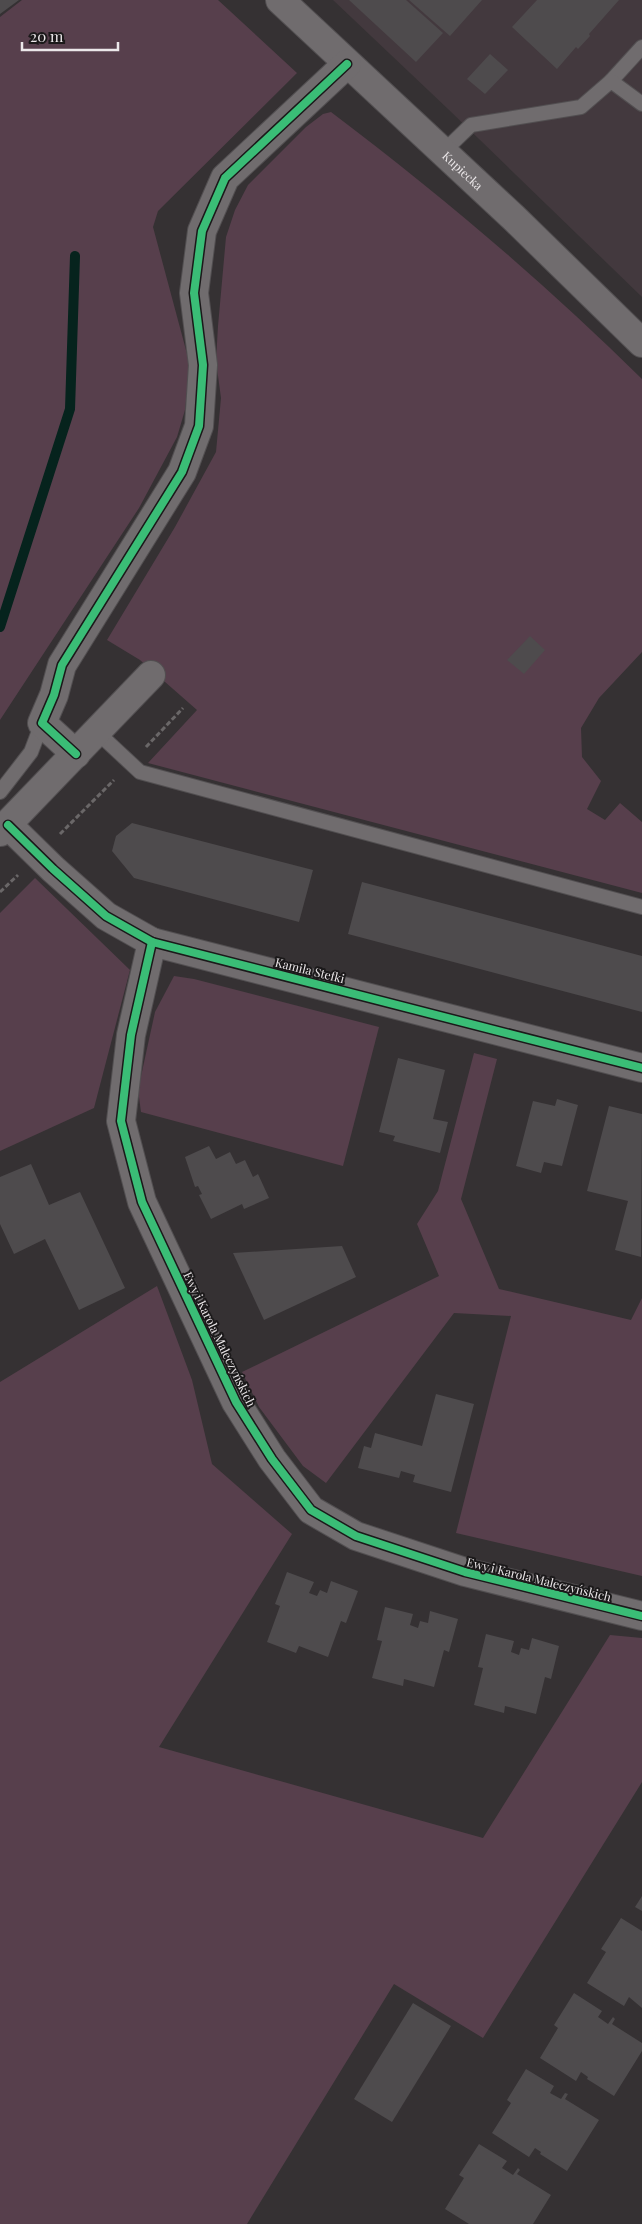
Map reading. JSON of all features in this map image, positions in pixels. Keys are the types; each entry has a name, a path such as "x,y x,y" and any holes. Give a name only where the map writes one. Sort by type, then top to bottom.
{"street":[{"name":"Kupiecka","path":"280,0 514,218 642,343"},
{"path":"76,754 42,723 54,695 62,665 182,472 199,426 203,365 194,293 202,231 225,178 347,64"},
{"path":"4,828 151,675"},
{"name":"Kamila Stefki","path":"4,828 39,855 106,916 152,942 642,1068"},
{"name":"Ewy i Karola Maleczyńskich","path":"152,942 131,1035 120,1121 142,1202 236,1402 272,1458 311,1510 356,1536 465,1572 642,1616"}],"lane":[{"path":"443,152 471,125 581,107 611,81 642,47"},
{"path":"611,81 642,104"},
{"path":"0,792 31,752 42,723"},
{"path":"97,732 140,772 642,907"}],"path":[{"path":"0,892 131,764 183,708"}],"shaded area":[{"path":"22,0 218,0 297,73 158,211 153,227 190,365 185,410 177,437 139,508 0,720 0,17"},
{"path":"333,0 642,0 642,297 448,109"},
{"path":"331,112 412,175 530,274 642,379 642,652 599,698 581,728 582,757 601,781 587,809 605,820 620,803 642,822 642,893 148,763 197,710 140,660 107,640 175,527 216,452 221,398 216,361 218,326 226,237 235,210 248,185 306,127 323,114"},
{"path":"35,878 130,970 94,1108 0,1151 0,913"},
{"path":"174,976 194,979 379,1027 343,1166 141,1112 138,1090 155,1012"},
{"path":"474,1053 497,1059 461,1199 499,1289 631,1320 642,1298 642,1576 456,1533 511,1316 454,1313 326,1483 303,1466 259,1407 242,1372 439,1276 417,1224 438,1191"},
{"path":"157,1286 192,1380 212,1464 292,1534 159,1747 483,1838 610,1635 642,1638 642,1782 483,2038 394,1984 247,2224 0,2224 0,1382"}],"building":[{"path":"0,0 19,0 0,14"},
{"path":"349,0 406,0 443,33 416,62"},
{"path":"409,0 482,0 450,36"},
{"path":"537,0 619,0 589,34 590,36 578,49 576,47 557,69 512,27"},
{"path":"490,54 508,70 485,94 467,79"},
{"path":"530,636 545,650 524,674 507,660"},
{"path":"132,823 313,870 299,922 134,878 112,851 116,836"},
{"path":"362,882 642,956 642,1012 348,934"},
{"path":"398,1058 445,1070 433,1119 448,1122 440,1153 393,1141 395,1136 379,1132"},
{"path":"557,1099 578,1105 562,1166 544,1162 541,1173 516,1166 533,1101 555,1106"},
{"path":"609,1106 642,1114 641,1257 615,1250 628,1201 587,1191"},
{"path":"209,1146 216,1159 230,1152 236,1164 245,1160 253,1177 258,1174 269,1198 244,1209 242,1204 211,1219 199,1195 202,1194 198,1186 195,1187 185,1157"},
{"path":"31,1164 49,1205 80,1192 125,1288 79,1310 45,1239 14,1254 0,1224 0,1177"},
{"path":"342,1246 356,1277 264,1320 233,1253"},
{"path":"436,1394 474,1404 451,1492 413,1482 415,1475 401,1471 399,1478 358,1468 364,1446 371,1448 375,1433 422,1446"},
{"path":"287,1572 314,1582 309,1593 317,1596 320,1590 327,1593 331,1581 358,1591 346,1623 341,1621 328,1657 299,1646 296,1653 267,1642 280,1606 275,1604"},
{"path":"385,1607 413,1614 410,1625 418,1628 420,1621 428,1623 430,1611 458,1619 449,1652 444,1650 434,1687 404,1679 403,1686 372,1678 382,1641 377,1640"},
{"path":"486,1634 514,1641 511,1652 519,1655 521,1648 529,1650 532,1638 559,1646 551,1679 545,1677 536,1714 505,1706 504,1713 474,1705 483,1668 478,1667"},
{"path":"642,1896 642,1911 635,1907"},
{"path":"621,1918 642,1931 642,2008 629,1997 624,2006 587,1983 606,1952 601,1949"},
{"path":"574,1993 602,2011 598,2017 608,2024 613,2017 615,2019 612,2024 642,2043 642,2051 614,2096 587,2079 588,2077 581,2072 576,2081 540,2058 558,2028 554,2025"},
{"path":"413,2003 451,2026 392,2122 354,2099"},
{"path":"526,2069 554,2086 550,2093 561,2099 565,2093 568,2094 565,2099 599,2120 567,2171 540,2154 541,2152 535,2148 529,2157 492,2133 511,2103 507,2100"},
{"path":"479,2144 507,2161 502,2168 513,2175 518,2168 520,2170 517,2174 551,2195 533,2224 469,2224 445,2209 464,2178 459,2175"}],"waterway":[{"path":"0,627 70,409 75,256"}],"cycle path":[{"path":"76,754 42,723 54,695 62,665 182,472 199,426 203,365 194,293 202,231 225,178 347,64"},
{"path":"8,825 53,869 106,916 152,942 642,1068"},
{"path":"152,942 131,1035 121,1121 142,1202 236,1402 272,1459 311,1510 356,1536 465,1572 642,1616"}]}
